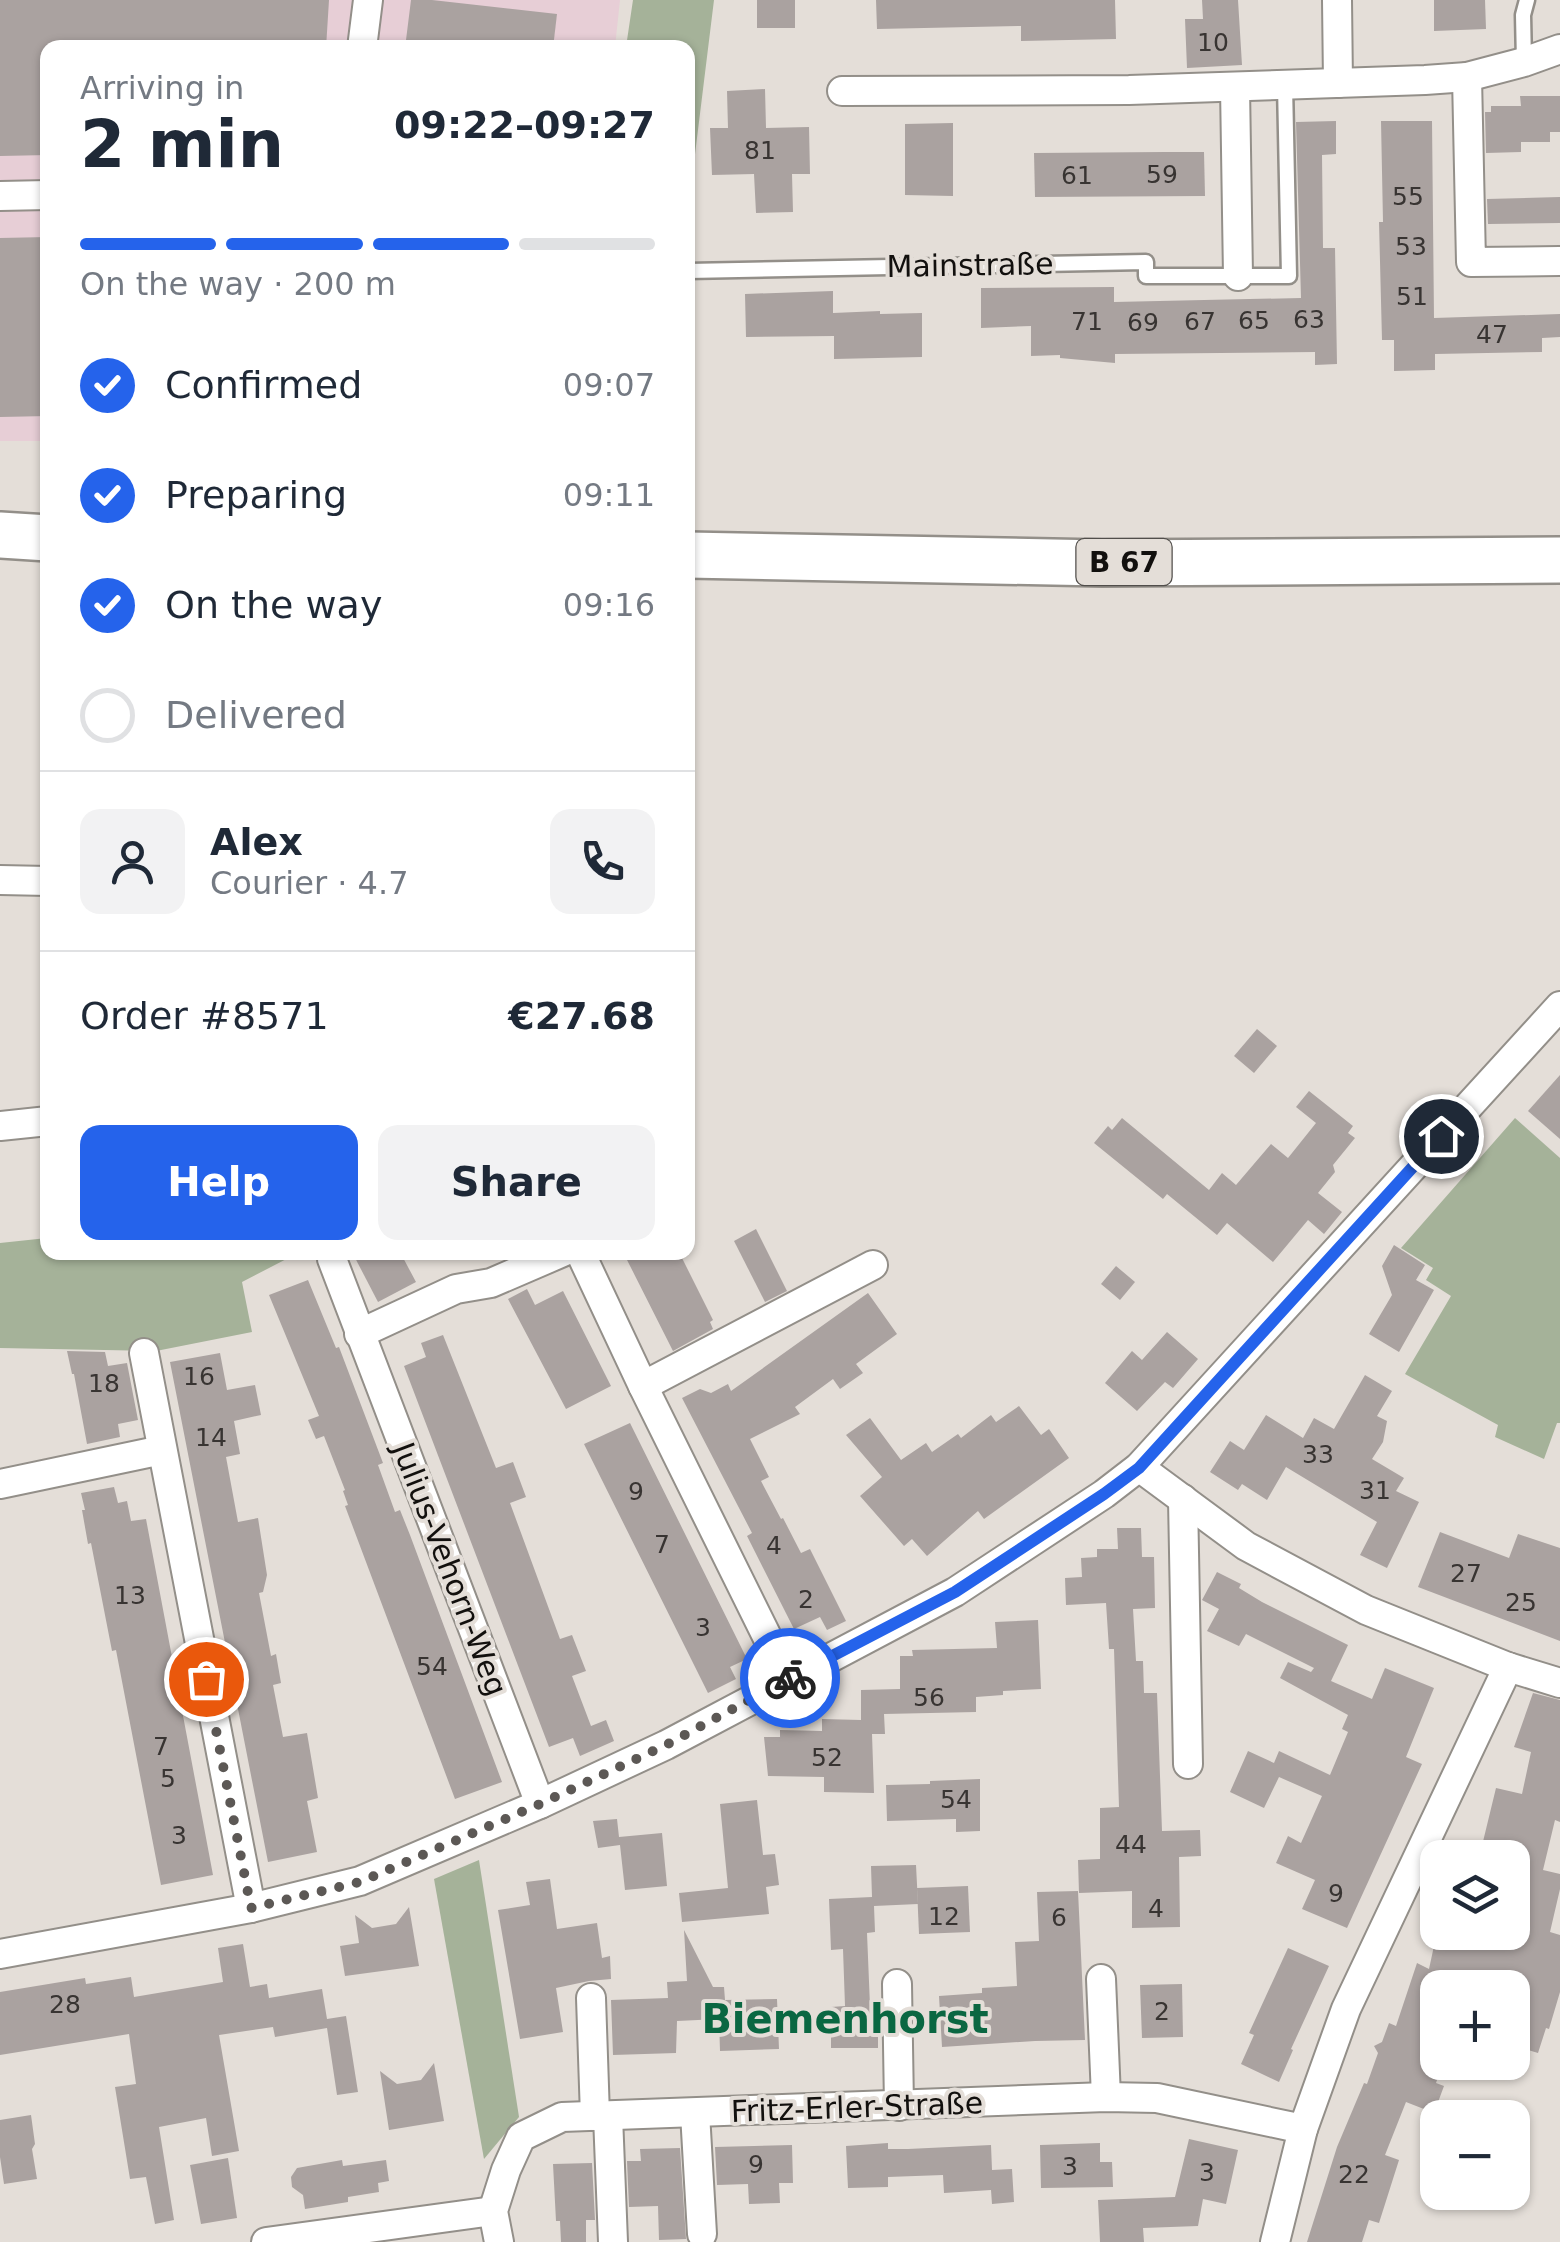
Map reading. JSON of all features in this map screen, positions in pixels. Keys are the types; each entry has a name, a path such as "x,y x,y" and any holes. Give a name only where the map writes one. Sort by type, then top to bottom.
{"highway":[{"path":"0,535 40,538"},
{"name":"B 67","path":"695,556 1102,562 1560,560"},
{"path":"0,561 40,564"},
{"name":"B 67","path":"695,580 1105,586 1560,583"}],"street":[{"path":"363,40 368,0"},
{"path":"1338,0 1338,83"},
{"path":"842,90 1130,90 1467,77 1560,50"},
{"path":"1467,77 1471,262 1560,261"},
{"path":"1236,87 1238,276"},
{"path":"0,196 40,195"},
{"path":"0,880 40,881"},
{"path":"0,1954 251,1908 360,1882 666,1745 955,1592 1139,1468 1560,1006"},
{"path":"0,1126 40,1122"},
{"name":"Julius-Vehorn-Weg","path":"332,1260 540,1804"},
{"path":"360,1334 456,1289 491,1284 545,1260"},
{"path":"584,1260 788,1679"},
{"path":"643,1386 873,1264"},
{"path":"144,1354 251,1908"},
{"path":"0,1484 162,1450"},
{"path":"1139,1468 1246,1546 1366,1610 1508,1667 1560,1683"},
{"path":"1182,1499 1188,1764"},
{"path":"1274,2242 1304,2129 1346,2009 1508,1667"},
{"path":"1102,1979 1106,2097"},
{"path":"897,1984 899,2106"},
{"path":"591,1998 613,2242"},
{"name":"Fritz-Erler-Straße","path":"499,2242 494,2211 506,2170 522,2138 562,2117 1106,2097 1157,2098 1304,2129"},
{"path":"694,2113 702,2234"},
{"path":"266,2242 494,2211"}],"lane":[{"path":"1524,62 1523,16 1527,0"},
{"name":"Mainstraße","path":"695,271 1146,262 1146,276 1289,276 1284,85"}],"shaded area":[{"path":"0,0 620,0 616,40 40,40 40,441 0,441"}],"green space":[{"path":"633,0 714,0 695,154 695,40 627,40"},
{"path":"1515,1118 1560,1158 1560,1423 1544,1459 1495,1437 1498,1425 1405,1374 1451,1296 1426,1280 1433,1268 1401,1248"},
{"path":"40,1239 40,1260 284,1260 242,1282 252,1332 156,1351 0,1348 0,1243"},
{"path":"479,1860 519,2117 484,2159 434,1879"}],"building":[{"path":"0,0 329,0 326,40 40,40 40,155 0,156"},
{"path":"411,0 557,14 554,40 406,40"},
{"path":"757,0 795,0 795,28 757,28"},
{"path":"876,0 1115,0 1116,39 1021,41 1021,26 877,29"},
{"path":"1202,0 1238,0 1242,65 1187,68 1185,19 1203,19"},
{"path":"1434,0 1485,0 1486,29 1434,31"},
{"path":"765,89 766,128 809,127 810,174 792,174 793,212 756,213 754,174 712,175 710,128 728,128 727,91"},
{"path":"1520,96 1560,96 1560,132 1550,132 1550,142 1521,142 1521,152 1486,153 1485,112 1491,112 1491,106 1521,106"},
{"path":"1336,121 1336,154 1322,155 1323,248 1335,248 1337,364 1315,365 1315,352 1115,354 1115,363 1060,355 1031,356 1031,326 981,328 981,288 1114,287 1114,302 1301,298 1296,122"},
{"path":"1381,121 1432,121 1434,318 1560,314 1560,337 1542,338 1542,352 1435,354 1435,370 1394,371 1394,340 1382,340"},
{"path":"953,123 953,196 905,195 905,124"},
{"path":"1204,152 1205,196 1035,197 1034,153"},
{"path":"1560,197 1560,223 1488,224 1487,199"},
{"path":"40,237 40,416 0,417 0,238"},
{"path":"833,291 833,313 922,313 922,357 834,359 834,336 746,337 745,294"},
{"path":"1257,1029 1277,1046 1254,1073 1234,1056"},
{"path":"1560,1075 1560,1139 1528,1111"},
{"path":"1309,1091 1353,1126 1348,1133 1355,1138 1333,1165 1335,1172 1318,1193 1342,1212 1324,1234 1308,1220 1273,1262 1227,1223 1217,1235 1167,1194 1163,1199 1094,1143 1108,1126 1112,1130 1122,1118 1209,1190 1222,1173 1236,1185 1271,1144 1288,1158 1316,1123 1296,1107"},
{"path":"756,1229 787,1291 765,1302 734,1241"},
{"path":"1394,1245 1425,1265 1416,1280 1434,1290 1399,1352 1369,1334 1392,1295 1382,1266"},
{"path":"356,1260 404,1260 416,1282 378,1302"},
{"path":"627,1260 683,1260 713,1320 713,1329 673,1351"},
{"path":"1116,1266 1135,1282 1120,1300 1101,1284"},
{"path":"308,1280 336,1348 339,1347 383,1463 378,1465 395,1512 400,1510 410,1535 502,1782 455,1799 345,1506 345,1490 324,1436 316,1439 308,1420 319,1416 269,1295"},
{"path":"527,1289 535,1305 563,1291 611,1386 566,1409 508,1299"},
{"path":"868,1293 897,1334 856,1364 863,1373 840,1389 833,1379 795,1407 800,1414 750,1439 769,1477 761,1481 781,1519 801,1553 810,1549 846,1621 827,1630 820,1617 794,1629 747,1536 752,1533 682,1398 700,1389 711,1393 728,1384 731,1391"},
{"path":"1167,1332 1198,1359 1173,1388 1165,1382 1137,1411 1105,1383 1132,1351 1142,1360"},
{"path":"443,1335 496,1468 513,1462 526,1497 510,1503 560,1639 572,1635 586,1671 572,1676 591,1726 606,1720 614,1741 580,1756 573,1738 549,1747 404,1366 426,1357 421,1343"},
{"path":"67,1351 105,1352 108,1366 127,1363 138,1420 118,1424 120,1437 87,1444"},
{"path":"220,1353 227,1390 255,1385 261,1415 234,1421 240,1454 226,1457 238,1522 258,1518 267,1575 263,1592 259,1593 271,1656 276,1654 281,1683 273,1685 283,1737 307,1733 318,1798 307,1801 317,1852 268,1862 170,1362"},
{"path":"1365,1375 1392,1391 1377,1416 1387,1421 1383,1442 1372,1459 1404,1478 1396,1491 1419,1502 1387,1568 1360,1555 1377,1522 1286,1467 1267,1500 1242,1484 1238,1490 1210,1472 1230,1441 1244,1450 1266,1415 1303,1438 1314,1418 1334,1429"},
{"path":"1019,1406 1041,1435 1049,1429 1069,1458 984,1519 978,1511 927,1556 912,1539 904,1546 860,1496 882,1477 846,1435 870,1418 901,1460 926,1443 932,1452 958,1434 961,1438 991,1415 996,1422"},
{"path":"630,1423 747,1659 730,1667 736,1679 708,1693 584,1444"},
{"path":"114,1487 118,1503 127,1501 131,1521 146,1519 213,1875 161,1885 116,1650 112,1651 82,1510 81,1493"},
{"path":"1117,1528 1141,1528 1142,1557 1154,1557 1155,1608 1133,1609 1136,1661 1143,1661 1144,1693 1157,1693 1162,1831 1200,1830 1201,1856 1179,1857 1180,1927 1132,1928 1132,1891 1079,1893 1078,1860 1100,1859 1100,1808 1119,1807 1114,1649 1109,1649 1106,1603 1066,1605 1065,1578 1082,1577 1081,1558 1097,1557 1097,1549 1118,1549"},
{"path":"1440,1532 1509,1558 1518,1534 1560,1548 1560,1641 1418,1587"},
{"path":"1217,1572 1241,1584 1239,1588 1262,1602 1348,1645 1331,1681 1372,1699 1385,1668 1434,1688 1406,1757 1422,1764 1347,1928 1302,1909 1315,1880 1276,1863 1288,1836 1301,1843 1322,1796 1279,1777 1264,1808 1230,1792 1248,1751 1274,1763 1279,1751 1330,1775 1348,1732 1342,1729 1348,1715 1280,1678 1288,1662 1311,1672 1314,1668 1246,1634 1239,1646 1207,1631 1219,1609 1202,1600"},
{"path":"1038,1620 1041,1689 976,1697 976,1712 884,1714 885,1734 872,1734 874,1793 824,1792 824,1777 768,1776 764,1737 780,1737 780,1730 822,1731 822,1719 861,1720 861,1690 900,1689 900,1656 913,1656 912,1650 997,1648 995,1622"},
{"path":"1533,1693 1560,1700 1560,1822 1555,1820 1543,1870 1560,1874 1550,1932 1560,1935 1560,1992 1549,2029 1546,2028 1538,2053 1530,2051 1530,1970 1420,1970 1420,2080 1437,2080 1444,2086 1439,2100 1420,2100 1420,2108 1406,2102 1385,2155 1399,2160 1379,2223 1369,2220 1362,2242 1307,2242 1337,2147 1378,2053 1374,2046 1382,2042 1389,2023 1396,2026 1417,1963 1429,1969 1433,1950 1530,1950 1530,1840 1483,1840 1496,1788 1522,1794 1531,1752 1514,1747"},
{"path":"980,1779 980,1831 956,1832 956,1819 887,1821 886,1785"},
{"path":"757,1800 763,1855 775,1854 779,1885 766,1887 769,1914 682,1922 679,1893 728,1888 720,1804"},
{"path":"617,1819 619,1837 662,1833 667,1886 625,1890 620,1845 598,1848 593,1821"},
{"path":"916,1865 918,1904 874,1906 875,1932 867,1933 870,2006 878,2006 878,2048 831,2048 831,2007 845,2006 843,1949 831,1950 829,1899 872,1897 871,1866"},
{"path":"550,1879 557,1929 597,1923 602,1958 610,1956 611,1979 556,1988 563,2032 520,2039 498,1910 530,1905 526,1882"},
{"path":"968,1886 970,1932 919,1934 917,1888"},
{"path":"1078,1891 1085,2040 942,2047 939,1996 1017,1986 1015,1942 1039,1941 1037,1892"},
{"path":"409,1907 419,1966 345,1976 340,1946 359,1943 355,1915 372,1928 396,1924"},
{"path":"684,1930 713,1987 724,1987 725,2000 777,1999 779,2049 720,2051 719,2019 677,2021 676,2053 613,2055 611,2000 668,1998 667,1982 687,1981"},
{"path":"243,1944 250,1987 267,1984 269,1998 322,1989 327,2019 346,2016 358,2092 337,2095 327,2028 275,2037 273,2027 219,2035 239,2151 212,2156 206,2118 159,2127 174,2220 155,2224 146,2177 130,2179 115,2087 136,2084 129,2034 0,2055 0,1992 85,1978 86,1984 131,1977 134,1997 223,1982 218,1948"},
{"path":"1288,1948 1329,1966 1279,2082 1241,2064 1254,2035 1249,2033"},
{"path":"1182,1984 1183,2037 1142,2038 1140,1985"},
{"path":"434,2063 444,2121 389,2130 380,2071 397,2084 421,2080"},
{"path":"31,2115 37,2179 4,2184 0,2120"},
{"path":"1189,2139 1238,2150 1226,2204 1203,2199 1198,2226 1143,2228 1144,2242 1100,2242 1098,2200 1175,2197"},
{"path":"888,2143 888,2149 991,2145 992,2170 1012,2169 1014,2202 992,2204 991,2190 944,2193 943,2175 888,2177 888,2187 848,2188 846,2146"},
{"path":"1100,2143 1100,2162 1112,2162 1113,2187 1041,2188 1040,2145"},
{"path":"792,2145 793,2183 779,2183 780,2203 749,2204 748,2184 717,2185 715,2147"},
{"path":"680,2148 686,2239 659,2240 658,2206 629,2207 627,2161 641,2161 640,2149"},
{"path":"228,2158 237,2218 201,2224 190,2165"},
{"path":"342,2160 343,2166 386,2160 389,2181 378,2183 379,2192 305,2209 303,2195 292,2187 291,2177 297,2168"},
{"path":"592,2163 595,2220 586,2220 586,2242 561,2242 553,2164"}],"way so far":[{"path":"206,1679 251,1908 360,1882 666,1745 790,1678"}],"district":[{"name":"Biemenhorst","path":"845,2019"}],"route":[{"path":"790,1678 955,1592 1139,1468 1441,1136"}]}
